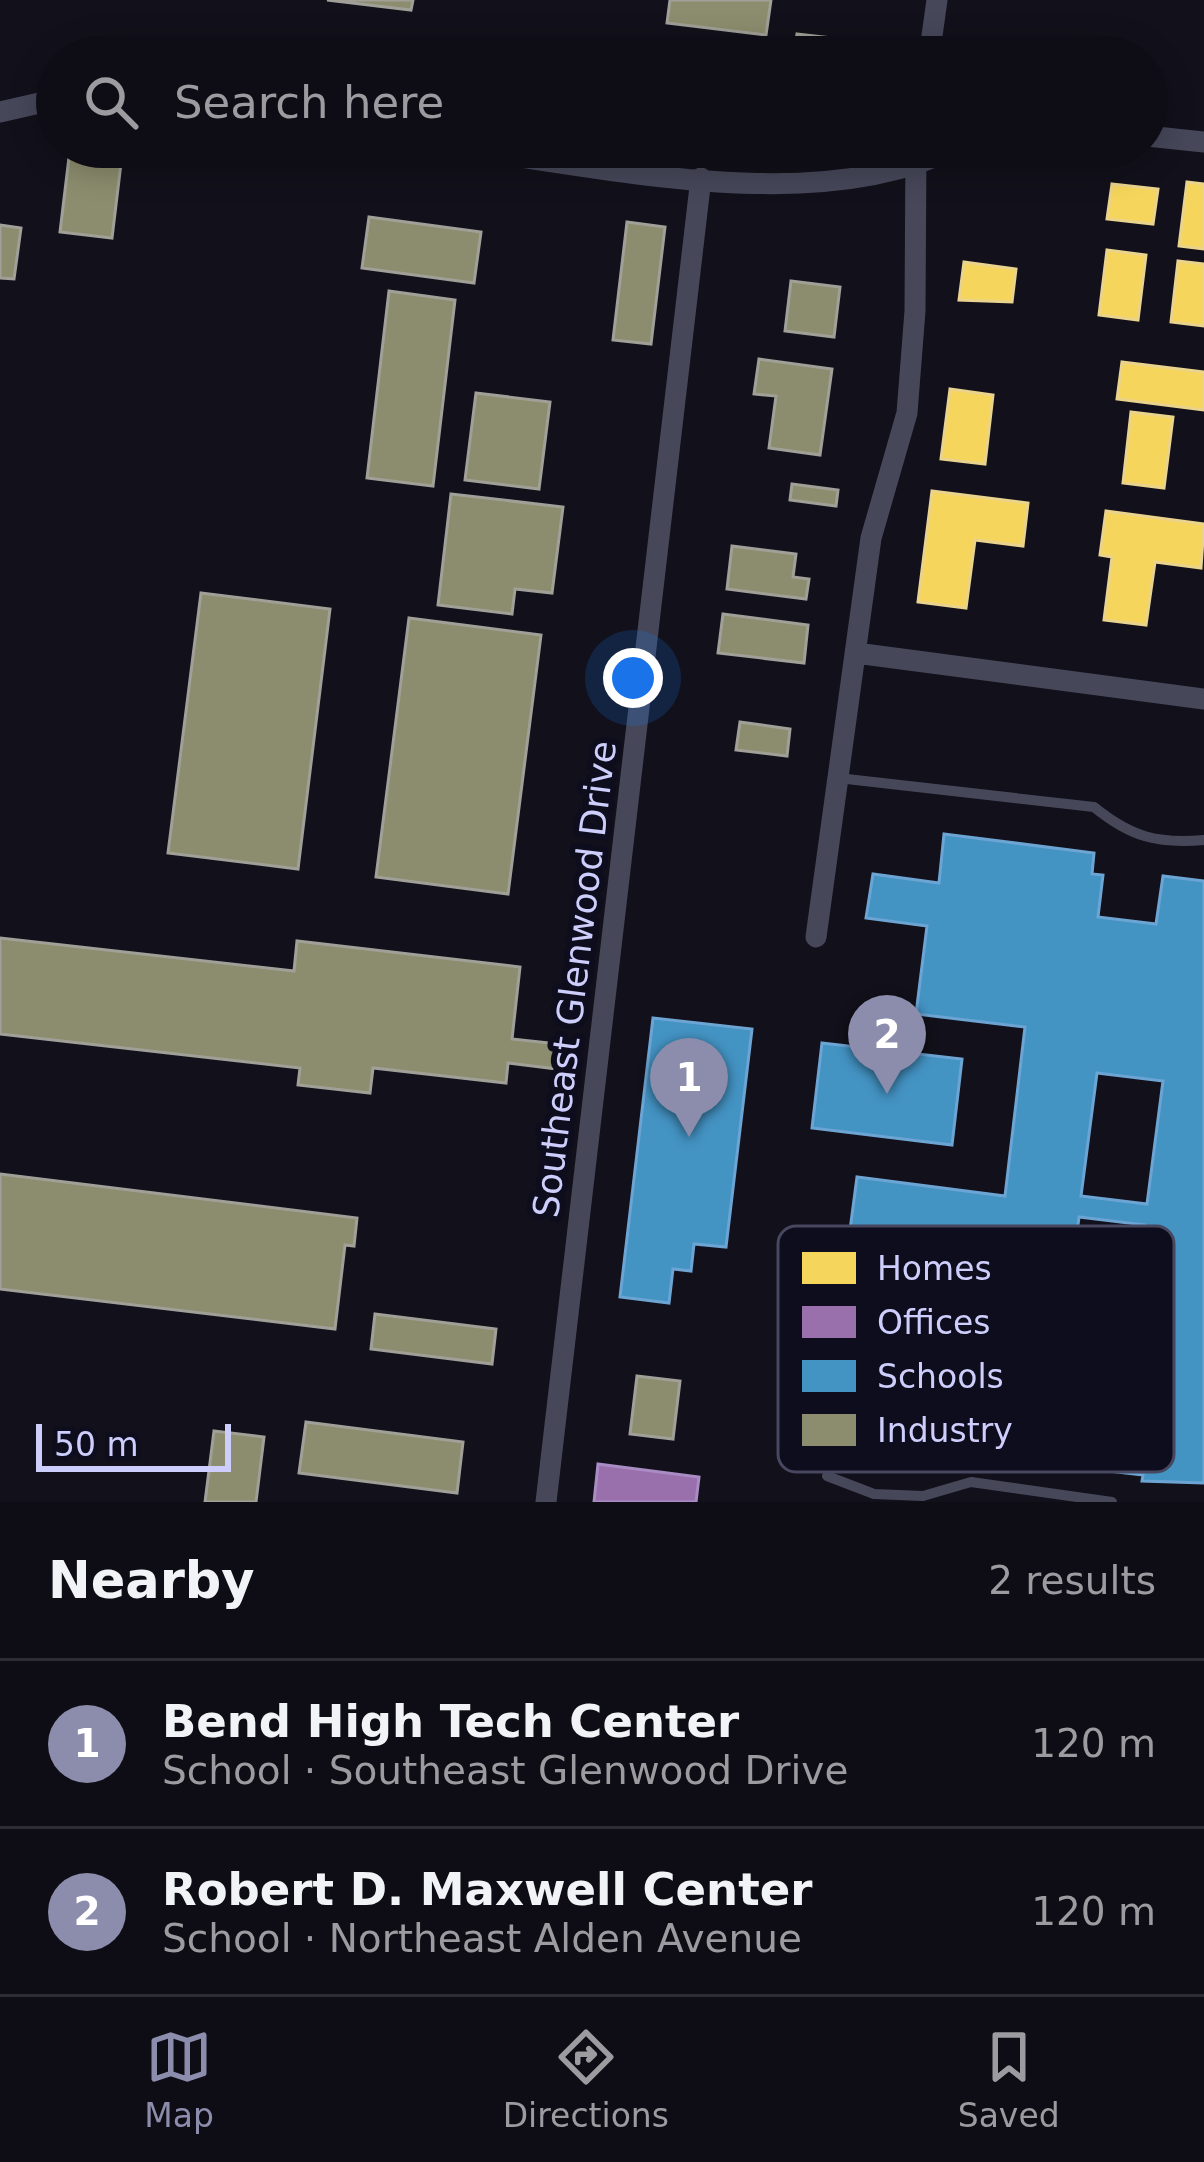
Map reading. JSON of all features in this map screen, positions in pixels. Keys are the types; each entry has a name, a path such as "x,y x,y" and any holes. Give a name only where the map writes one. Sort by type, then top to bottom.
{"street":[{"path":"932,36 937,0"},
{"path":"0,112 36,103"},
{"path":"1168,138 1204,142"},
{"path":"620,168 701,178 844,183 887,168"},
{"path":"816,937 871,538 907,413 915,311 915,168"},
{"name":"Southeast Glenwood Drive","path":"546,1502 701,178"},
{"path":"856,653 1204,699"}],"lane":[{"path":"838,778 1094,807 1124,830 1160,844 1204,840"},
{"path":"827,1476 874,1494 923,1496 971,1482 1112,1502"}],"building: Homes":[{"path":"1187,182 1204,184 1204,249 1179,246"},
{"path":"1112,184 1158,189 1153,224 1107,219"},
{"path":"1107,250 1146,255 1138,320 1099,315"},
{"path":"1178,261 1204,264 1204,326 1171,322"},
{"path":"964,262 1016,269 1012,302 959,300"},
{"path":"1122,362 1204,372 1204,410 1117,399"},
{"path":"950,389 993,395 985,464 941,459"},
{"path":"1131,412 1173,417 1164,488 1123,483"},
{"path":"932,491 1028,503 1023,546 975,540 966,608 918,602"},
{"path":"1106,511 1204,524 1201,568 1155,562 1146,625 1104,620 1112,557 1100,555"}],"building: Offices":[{"path":"598,1464 699,1477 696,1502 594,1502"}],"building: Schools":[{"path":"944,834 1094,853 1092,874 1103,875 1098,917 1156,924 1163,876 1204,881 1204,1483 1142,1481 1143,1475 1117,1472 1174,1472 1174,1226 1079,1217 1078,1226 851,1226 857,1177 1005,1196 1025,1027 916,1014 927,926 866,918 873,874 939,883","holes":["1097,1073 1163,1081 1147,1204 1081,1196"]},
{"path":"653,1018 752,1029 726,1247 694,1244 691,1271 673,1269 669,1303 620,1297"},
{"path":"822,1043 962,1059 952,1145 812,1128"}],"building: Industry":[{"path":"327,0 413,0 411,10"},
{"path":"670,0 771,0 766,35 667,23"},
{"path":"68,168 120,168 112,238 60,232"},
{"path":"369,217 481,232 474,283 362,268"},
{"path":"627,222 665,227 651,344 613,340"},
{"path":"0,225 21,228 14,279 0,278"},
{"path":"791,281 840,287 834,337 785,331"},
{"path":"389,291 455,300 433,486 367,478"},
{"path":"759,359 832,369 820,455 769,448 776,396 754,394"},
{"path":"476,393 550,402 539,489 465,480"},
{"path":"792,484 838,490 836,506 790,500"},
{"path":"451,494 563,507 552,593 515,589 512,614 438,605"},
{"path":"732,546 796,554 793,577 809,579 806,599 727,589"},
{"path":"201,593 330,609 298,869 168,853"},
{"path":"723,614 808,625 804,663 718,653"},
{"path":"409,618 541,635 508,894 376,877"},
{"path":"740,722 790,729 787,756 736,750"},
{"path":"0,938 294,971 297,941 520,967 512,1039 568,1045 565,1070 508,1063 506,1083 373,1068 370,1093 298,1085 300,1068 0,1034"},
{"path":"0,1174 357,1218 354,1246 345,1245 335,1329 0,1289"},
{"path":"375,1314 496,1329 492,1364 371,1349"},
{"path":"637,1376 680,1381 673,1439 630,1434"},
{"path":"306,1422 463,1442 457,1493 299,1473"},
{"path":"214,1431 264,1437 256,1502 205,1502"}],"place":[{"name":"Robert D. Maxwell Center","path":"887,1094"},
{"name":"Bend High Tech Center","path":"689,1137"}]}
